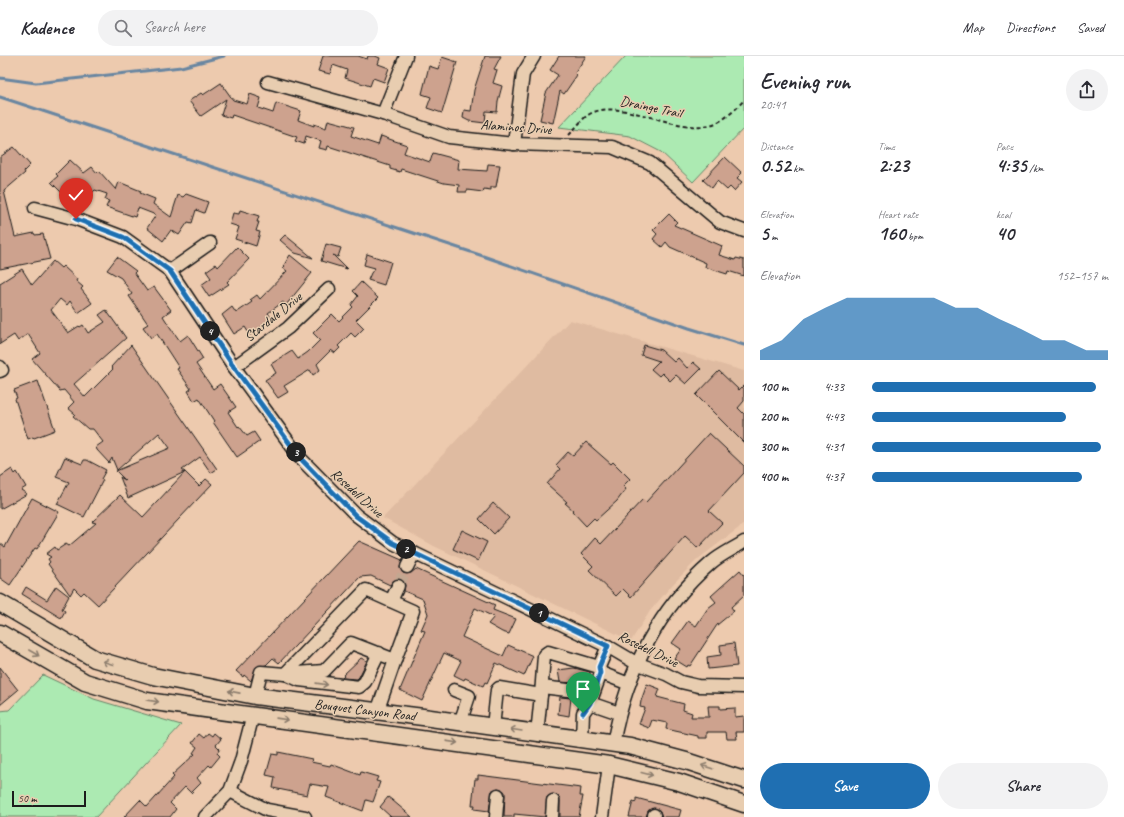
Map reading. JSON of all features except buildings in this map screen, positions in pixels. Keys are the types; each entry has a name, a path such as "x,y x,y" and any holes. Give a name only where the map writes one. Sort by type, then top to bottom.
{"main road":[{"name":"Bouquet Canyon Road","path":"0,603 95,659 153,676 255,696 423,717 613,744 686,760 744,780"},
{"name":"Bouquet Canyon Road","path":"0,633 85,682 146,701 610,764 679,782 744,804"},
{"path":"253,715 255,696"},
{"path":"311,723 336,717 432,729 432,724 423,717"},
{"path":"610,764 613,744"}],"street":[{"path":"383,114 406,56"},
{"path":"514,144 523,74 534,56"},
{"name":"Alaminos Drive","path":"268,82 383,114 449,136 514,144 612,147 650,163 720,222 744,231"},
{"name":"Rosedell Drive","path":"35,208 76,219 123,237 170,271 234,367 301,459 333,494 356,516 393,543 608,646 636,663 666,674 681,682 698,686 744,687"},
{"path":"170,271 210,243"},
{"name":"Stardale Drive","path":"234,367 288,328 329,289"},
{"path":"613,744 619,713 636,663 648,646 664,613 712,562 744,542"},
{"path":"407,567 414,553"},
{"path":"391,601 398,586"},
{"path":"285,674 366,590 413,611 377,712"},
{"path":"255,696 261,672 285,674 324,671 351,643 395,660"},
{"path":"582,740 583,713 592,698 608,646"},
{"path":"537,734 544,655 548,652 600,670 629,684"},
{"path":"285,674 299,680 360,688 365,682 379,653"},
{"path":"493,727 497,690 499,688 542,691 592,698 619,713"},
{"path":"454,690 469,696 460,723"},
{"path":"205,817 230,791 241,761 253,715"},
{"path":"602,817 610,764"},
{"path":"230,791 267,810 305,817"},
{"path":"496,817 498,795"},
{"path":"552,817 553,801"}],"path":[{"name":"Drainge Trail","path":"558,145 589,115 610,108 683,124 701,126 718,122 744,100"}],"shaded area":[{"path":"570,320 744,371 744,524 698,559 673,584 650,611 631,641 434,546 383,518"}],"green space":[{"path":"626,56 744,56 744,128 693,182 661,152 630,136 559,127"},
{"path":"43,675 94,699 181,725 96,817 0,817 0,711 9,710"}],"waterway":[{"path":"0,78 36,83 181,67 224,56"},
{"path":"0,97 483,256 689,328 744,345"}],"tunnel":[{"path":"398,586 407,567"}],"route":[{"path":"76,219 123,237 170,271 234,367 301,459 333,494 356,516 393,543 608,646 599,667 600,673 590,703 585,708 583,713"}]}
